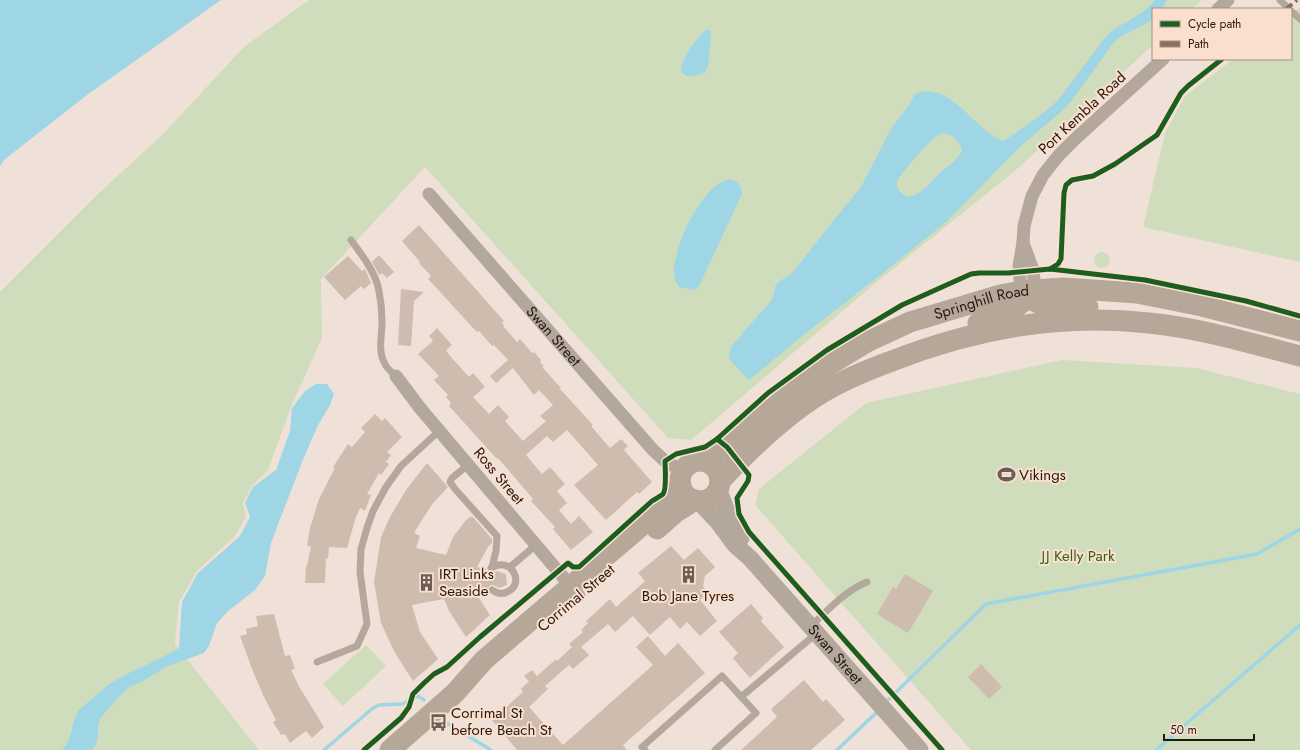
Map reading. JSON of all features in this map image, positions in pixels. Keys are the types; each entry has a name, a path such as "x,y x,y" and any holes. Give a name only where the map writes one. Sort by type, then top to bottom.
{"main road":[{"name":"Springhill Road","path":"704,461 727,447 799,386 824,368 867,342 910,322 1000,295 1063,288 1137,293 1209,307 1300,331"},
{"path":"910,354 930,340 941,335 1010,312 1020,306 1028,293 1041,305 1049,307 1120,308 1182,317 1199,323 1229,338"},
{"name":"Springhill Road","path":"719,485 761,440 820,394 845,380 910,354 973,335 1038,324 1075,321 1097,320 1149,323 1190,329 1300,356"},
{"path":"704,461 716,468 719,485 715,494 710,498 696,500 686,494 682,478 690,464 704,461"},
{"name":"Corrimal Street","path":"575,591 669,500 682,478"},
{"name":"Corrimal Street","path":"390,750 455,693 484,660 676,512 696,500"}],"street":[{"path":"1219,8 1228,0"},
{"name":"Port Kembla Road","path":"1028,293 1034,270 1023,243 1024,226 1032,196 1048,167 1074,140 1162,60"},
{"name":"Swan Street","path":"429,194 653,450 682,478"},
{"name":"Ross Street","path":"396,376 408,394 575,591"},
{"name":"Swan Street","path":"719,485 731,521 743,540 750,558"},
{"name":"Swan Street","path":"696,500 718,522 735,545 750,558 814,629 920,750"}],"lane":[{"path":"1280,0 1288,8"},
{"path":"1292,12 1300,19"},
{"path":"351,240 364,258 376,280 379,290 382,320 381,353 383,361 396,376"},
{"path":"317,662 357,646 366,624 360,572 361,549 373,511 386,487 401,466 439,431"},
{"path":"468,465 452,478 450,482 497,536 496,551 491,568 501,564 510,568 515,575 512,589 503,594 498,594 492,590"},
{"path":"510,568 536,545"},
{"path":"741,697 814,629 843,596 855,587 868,582"},
{"path":"645,750 642,747 722,676 756,713 714,750"}],"green space":[{"path":"309,0 1202,0 1193,8 1152,8 1152,46 1016,170 872,286 691,440 668,438 425,167 321,279 322,338 291,407 268,470 252,486 243,503 246,516 236,535 197,571 179,602 175,644 259,750 0,750 0,292 100,192 162,135 245,46"},
{"path":"1300,7 1300,262 1143,227 1165,133 1185,96 1232,60 1292,60 1292,13"},
{"path":"1102,252 1109,257 1110,260 1105,267 1102,268 1095,263 1094,260 1099,253"},
{"name":"JJ Kelly Park","path":"1062,360 1196,368 1300,394 1300,750 971,750 755,505 759,489 866,403"},
{"path":"366,645 386,666 343,706 323,684"}],"water":[{"path":"0,0 221,0 87,95 4,160 0,166"},
{"path":"1155,0 1167,0 1163,8 1152,8 1152,20 1123,35 1114,42 1073,99 1062,111 1021,146 946,222 749,380 730,360 729,354 731,348 770,302 777,283 793,272 861,187 891,129 911,102 914,95 924,92 934,92 944,96 962,108 989,133 1003,141 1053,105 1107,35 1145,10","holes":["944,133 954,137 960,144 962,151 958,157 919,193 909,197 904,195 897,187 897,182 903,172 934,138"]},
{"path":"708,29 711,32 711,35 707,70 701,74 686,76 682,73 682,64 696,40"},
{"path":"731,179 739,184 742,194 699,286 694,290 679,287 674,277 675,262 678,248 691,218 710,192 720,183"},
{"path":"316,384 327,384 334,394 330,405 318,425 302,462 271,543 265,576 255,590 228,611 217,623 209,646 204,653 168,666 130,687 121,695 100,719 96,745 92,750 62,750 66,746 77,714 83,706 116,680 134,670 162,658 179,648 182,602 198,573 240,536 250,517 245,503 253,487 276,470 290,431 292,408 305,391"}],"building":[{"path":"419,225 504,321 502,323 504,325 503,326 517,342 520,339 532,353 534,352 541,360 540,362 544,366 542,367 593,425 591,426 610,448 621,439 628,446 624,450 652,482 639,494 637,492 606,520 574,485 598,465 567,430 553,442 547,436 526,455 542,474 550,467 565,484 557,491 567,503 559,510 571,524 579,516 593,532 571,550 553,529 555,527 531,501 533,499 498,458 497,459 449,406 451,403 446,397 448,395 434,380 439,376 418,354 433,341 429,336 437,328 452,345 446,350 451,357 469,377 473,373 485,387 473,397 489,414 498,405 509,417 505,421 523,441 546,421 540,416 553,405 539,390 534,395 513,368 496,383 490,376 508,360 494,345 492,346 479,331 477,332 473,328 428,279 431,276 402,241"},
{"path":"379,255 394,272 387,278 382,273 379,275 372,262"},
{"path":"348,256 362,271 365,269 371,283 364,289 361,286 345,300 324,277"},
{"path":"401,289 424,292 414,301 411,346 398,345"},
{"path":"375,414 382,421 385,418 402,437 387,452 391,455 386,462 389,464 381,475 379,473 367,494 371,495 365,511 360,508 347,548 329,547 328,559 326,558 325,583 305,583 306,566 311,546 307,546 310,528 319,499 335,468 333,467 348,444 352,447 365,432 361,428"},
{"name":"IRT Links Seaside","path":"427,463 448,487 433,503 414,533 420,536 416,548 446,555 453,537 466,520 472,516 492,539 492,543 488,547 477,567 486,569 490,573 496,571 506,574 507,585 499,588 490,585 487,592 477,595 490,615 466,637 449,611 444,599 412,605 420,632 438,659 413,681 395,653 381,623 374,582 381,537 390,517 406,490"},
{"path":"671,546 684,560 698,548 715,567 705,576 703,586 708,593 700,600 717,621 700,636 687,622 680,629 670,617 650,635 633,616 615,632 608,624 581,647 589,655 573,669 569,665 545,686 548,689 529,707 563,745 653,665 636,647 648,636 665,656 678,643 705,673 623,745 627,750 517,750 492,720 523,692 521,689 529,681 524,676 532,670 537,676 556,659 557,661 572,647 569,644 583,632 581,630 588,623 586,621 610,599 616,607 645,581 638,573"},
{"path":"905,574 933,591 908,633 877,614 893,587 896,589"},
{"path":"751,604 763,618 761,621 784,647 750,678 733,658 738,653 719,632"},
{"path":"274,614 285,656 290,655 295,669 291,670 300,688 324,727 312,738 306,731 290,743 285,734 281,735 273,722 276,720 263,695 240,636 247,634 246,629 258,626 256,616"},
{"path":"981,664 1002,687 989,699 968,677"},
{"path":"804,680 823,702 826,699 845,720 811,750 741,750 777,717 771,709"}],"waterway":[{"path":"885,703 986,604 1257,554 1300,529"},
{"path":"1156,750 1300,625"},
{"path":"324,750 373,708 379,705 403,704 418,696 424,700"},
{"path":"837,750 878,711"},
{"path":"447,723 491,750"}],"marked path":[{"path":"1287,8 1297,0"}],"cycle path":[{"path":"1050,269 1058,264 1061,259 1064,193 1066,185 1072,180 1093,176 1115,164 1157,135 1181,93 1221,60"},
{"path":"364,750 401,718 409,707 413,694 434,674 447,667 480,637 568,563 573,567 579,567 652,501 663,494 665,483 665,461 676,454 705,447 717,439 768,393 827,350 902,305 971,274 1008,273 1050,269 1145,280 1246,301 1300,316"},
{"path":"717,439 727,447 749,475 748,481 737,498 739,514 749,532 942,750"}],"place":[{"name":"Vikings","path":"1006,475"},
{"name":"Bob Jane Tyres","path":"688,575"},
{"name":"IRT Links Seaside","path":"426,583"},
{"name":"Corrimal St before Beach St","path":"438,722"}]}
